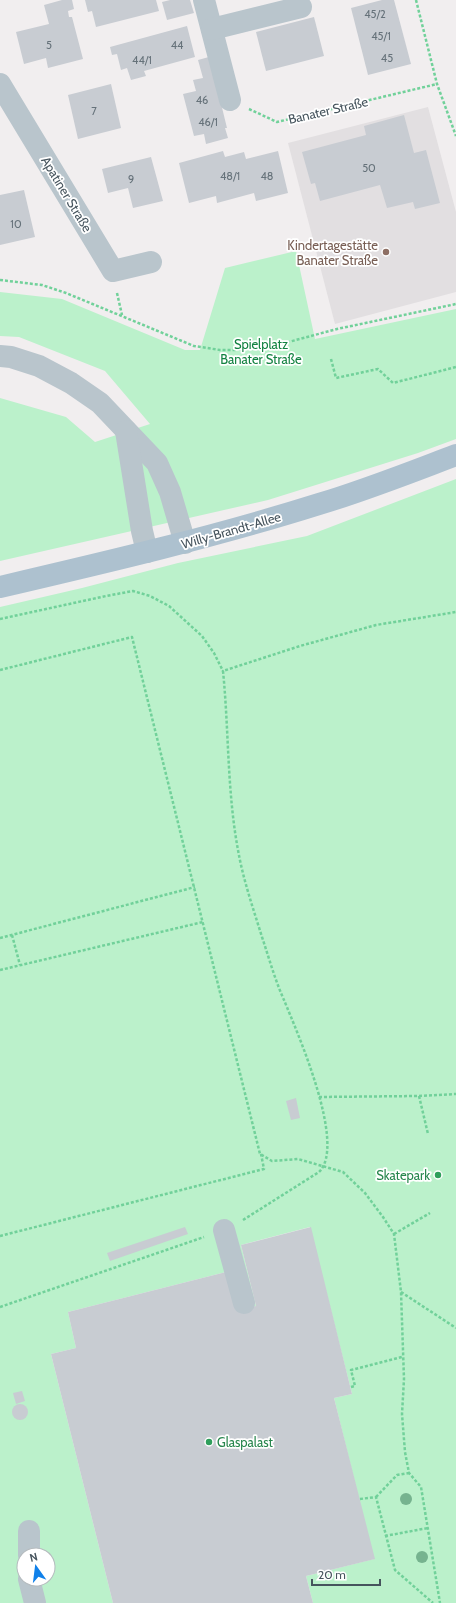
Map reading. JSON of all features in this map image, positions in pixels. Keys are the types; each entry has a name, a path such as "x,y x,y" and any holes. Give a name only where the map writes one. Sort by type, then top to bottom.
{"main road":[{"name":"Willy-Brandt-Allee","path":"0,587 185,543 320,504 456,455"}],"street":[{"path":"204,0 230,100"},
{"path":"212,29 301,7"},
{"name":"Apatiner Straße","path":"0,84 113,271 151,262"},
{"path":"0,356 11,357 39,366 71,383 100,403 157,462 170,492 185,543"},
{"path":"126,431 142,531 147,552"},
{"path":"224,1230 244,1303"},
{"path":"29,1531 29,1547"},
{"path":"31,1587 35,1603"}],"path":[{"path":"416,0 436,84 456,136"},
{"name":"Banater Straße","path":"230,100 277,122 436,84"},
{"path":"0,280 42,285 66,293 194,346 220,350 236,350 281,344 337,329 456,304"},
{"path":"331,359 336,378 378,369 393,383 456,367"},
{"path":"0,619 134,591 150,596 169,606 202,636 214,653 223,671 231,799 238,850 248,892 280,992 312,1069 326,1132 328,1154 324,1167 308,1180 248,1218 224,1230 0,1307"},
{"path":"223,671 300,646 376,625 456,612"},
{"path":"0,670 132,637 264,1169 0,1236"},
{"path":"0,938 195,887"},
{"path":"0,970 203,922"},
{"path":"12,935 20,965"},
{"path":"319,1097 456,1094"},
{"path":"418,1096 428,1134"},
{"path":"260,1154 272,1161 298,1160 343,1172 365,1193 394,1234 401,1292 402,1357 404,1379 402,1414 405,1452 409,1473 421,1487 440,1603"},
{"path":"394,1234 430,1213"},
{"path":"401,1292 456,1328"},
{"path":"350,1387 355,1386 351,1370 402,1357"},
{"path":"360,1499 376,1497 397,1475 409,1473"},
{"path":"376,1497 394,1570 433,1603"},
{"path":"385,1536 428,1528"}],"shaded area":[{"name":"Kindertagestätte Banater Straße","path":"428,107 456,212 456,292 335,324 288,143"}],"green space":[{"name":"Spielplatz Banater Straße","path":"296,251 315,339 456,309 456,439 418,453 268,500 0,561 0,398 66,417 95,442 150,424 105,371 19,337 0,336 0,292 62,299 185,350 200,350 225,268"},
{"path":"456,479 456,1603 313,1603 306,1576 374,1559 334,1398 352,1394 310,1227 241,1245 256,1306 236,1310 226,1272 68,1312 76,1348 51,1354 113,1603 0,1603 0,607 82,588 178,563 307,536"}],"building":[{"path":"62,0 72,0 74,9 68,11 69,17 72,17 83,59 48,68 46,58 24,64 16,32 49,24 44,5"},
{"path":"85,0 156,0 159,11 96,27 92,11 88,12"},
{"path":"170,0 190,0 194,13 167,20 162,2"},
{"path":"382,0 394,0 411,64 368,75 351,8"},
{"path":"314,17 324,56 266,71 256,32"},
{"path":"187,26 195,57 144,71 146,76 131,80 127,68 121,70 117,54 112,55 110,47"},
{"path":"216,55 214,75 228,138 206,144 204,134 194,136 183,94 196,91 193,80 203,78 198,60"},
{"path":"111,84 121,128 78,139 68,95"},
{"path":"404,115 414,153 426,150 440,203 415,209 413,202 387,208 380,185 320,201 315,183 311,184 302,152 366,135 364,126"},
{"path":"223,151 225,157 244,152 246,159 278,151 288,193 256,201 254,193 217,203 216,196 189,203 179,163"},
{"path":"151,157 163,201 133,208 128,188 108,193 102,169"},
{"path":"24,190 35,237 0,245 0,195"},
{"path":"296,1098 300,1118 291,1120 286,1101"},
{"path":"185,1227 188,1234 110,1261 107,1253"},
{"name":"Glaspalast","path":"311,1227 352,1394 334,1398 375,1559 306,1576 313,1603 113,1603 51,1354 76,1348 68,1312 226,1272 236,1310 256,1306 241,1245"},
{"path":"22,1391 25,1401 16,1404 13,1393"},
{"path":"20,1404 27,1409 28,1412 23,1419 20,1420 13,1415 12,1412 17,1405"}],"place":[{"name":"Kindertagestätte Banater Straße","path":"386,252"},
{"name":"Skatepark","path":"438,1175"},
{"name":"Glaspalast","path":"209,1442"}]}
